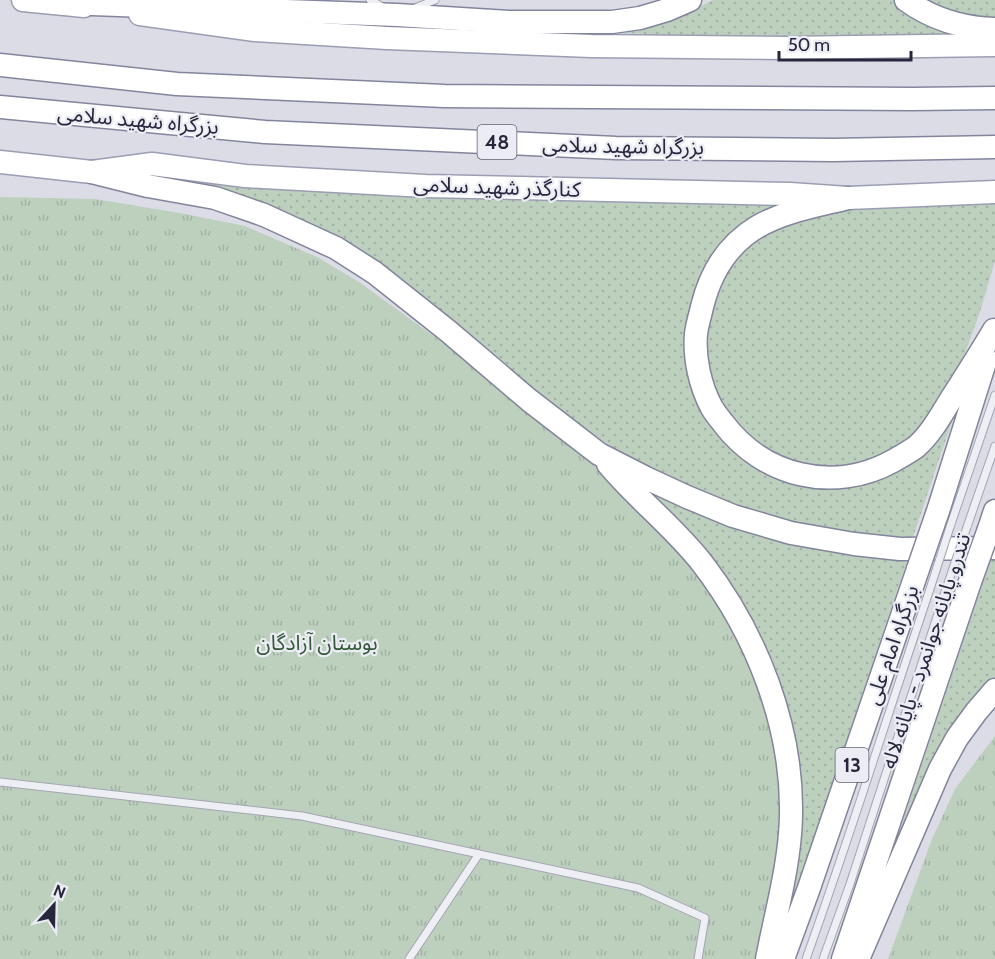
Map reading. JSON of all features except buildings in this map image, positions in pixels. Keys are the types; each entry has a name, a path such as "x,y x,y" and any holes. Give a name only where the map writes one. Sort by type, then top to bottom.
{"main road":[{"path":"23,0 397,15 509,22 612,22 640,18 690,0"},
{"path":"906,0 919,10 935,17 971,27 995,29"},
{"path":"64,3 255,30 387,38 602,46 784,48 995,45"},
{"name":"بزرگراه شهید سلامی","path":"0,65 177,84 444,96 995,98"},
{"name":"بزرگراه شهید سلامی","path":"0,107 265,132 604,147 833,150 995,147"},
{"name":"کنارگذر شهید سلامی","path":"0,162 92,172 152,164 244,176 425,186 790,194 848,198 995,192"},
{"path":"92,172 148,186 215,198 264,214 336,248 375,273 599,454 646,478 733,516 791,533 900,549 986,529 843,959"},
{"path":"848,198 789,212 755,229 726,255 714,272 705,293 696,332 696,355 699,376 712,409 732,436 770,464 812,477 834,478 860,475 879,468 915,447 926,436 995,329"},
{"name":"بزرگراه امام علی","path":"783,959 918,569 944,519 995,329"},
{"path":"599,454 622,481 665,522 701,562 731,605 751,641 776,709 789,772 791,815 784,877 767,959"},
{"path":"858,959 940,769 957,738 995,690"}],"lane":[{"path":"370,0 397,15 435,0"},
{"path":"806,959 841,861 886,718 930,590 944,519 995,395"},
{"name":"تندرو پایانه جوانمرد - پایانه لاله","path":"823,959 850,884 944,596 986,529 995,446"},
{"path":"0,782 302,816 638,888 705,918 698,959"},
{"path":"409,959 479,854"}],"green space":[{"path":"713,0 894,0 902,7 995,36 712,37 625,33 678,17"},
{"path":"915,0 995,0 995,23 986,23"},
{"path":"165,176 791,205 700,288 708,417 830,487 953,418 912,540 867,536 806,526 737,506 705,494 627,457 545,401 473,340 225,192"},
{"name":"بوستان آزادگان","path":"0,197 95,199 180,213 245,226 317,257 359,282 486,374 631,497 711,582 763,685 786,806 760,959 0,959"},
{"path":"995,201 995,261 968,345 955,377 935,412 889,459 823,473 758,451 713,397 702,345 713,292 738,251 787,220 846,210"},
{"path":"649,491 908,558 790,909 770,959 649,499"},
{"path":"992,557 995,557 995,677 945,735 927,770 885,875 969,624"},
{"path":"995,736 995,959 888,959 932,839 955,789"}]}
